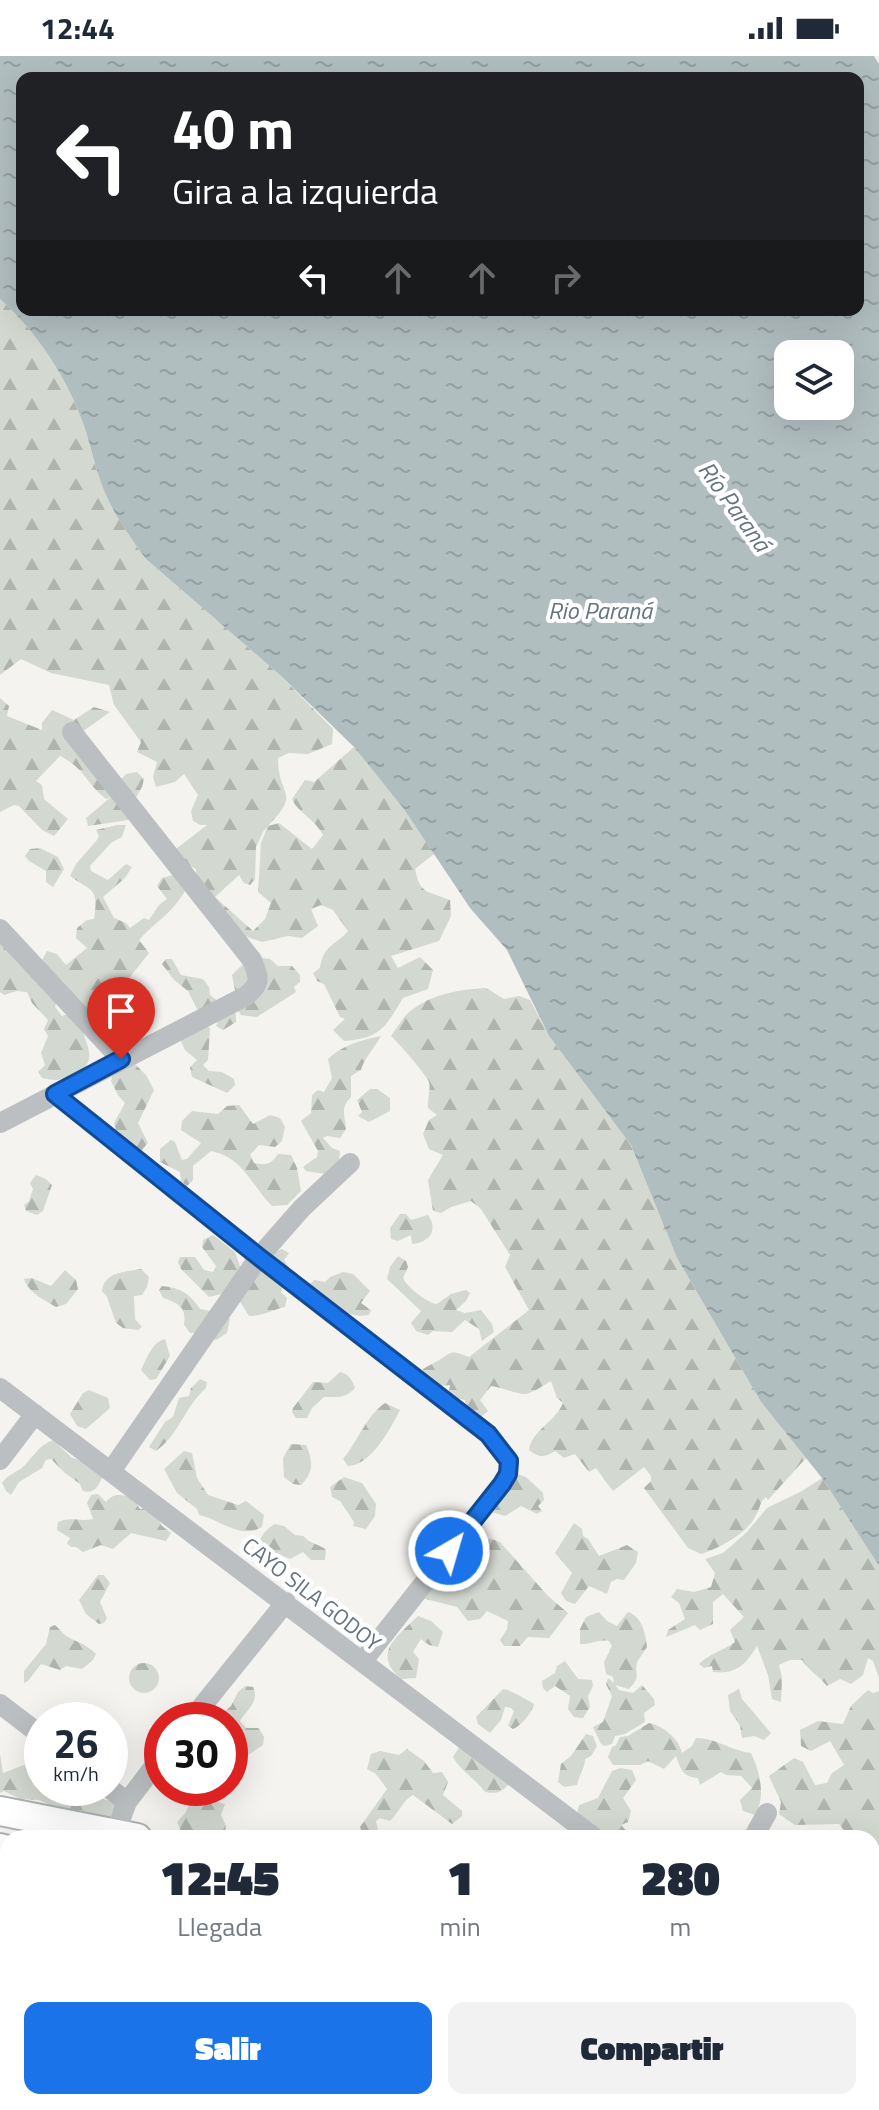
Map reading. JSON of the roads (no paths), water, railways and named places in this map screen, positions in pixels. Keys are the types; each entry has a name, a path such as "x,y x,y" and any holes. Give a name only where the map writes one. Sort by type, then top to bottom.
{"street":[{"path":"0,1123 246,996 255,989 259,977 252,960 72,732"},
{"path":"0,929 121,1059"},
{"path":"55,1094 488,1434 509,1461 508,1474 502,1484 362,1662"},
{"path":"111,1471 259,1257 302,1208 350,1163"},
{"name":"CAYO SILA GODOY","path":"0,1388 584,1830"},
{"path":"0,1460 35,1414"},
{"path":"205,1702 286,1602"},
{"path":"0,1704 24,1722"},
{"path":"128,1801 144,1780"},
{"path":"126,1830 127,1806"},
{"path":"0,1811 96,1830"},
{"path":"757,1830 767,1813"}],"water":[{"name":"Rio Paraná","path":"0,56 874,56 879,64 879,1566 822,1478 761,1402 677,1258 631,1145 549,1036 507,950 470,908 404,809 354,747 280,675 146,559 107,497 69,391 39,341 17,316 864,316 864,72 16,72 16,314 0,299"}],"water label":[{"name":"Río Paraná","path":"735,506"}]}
